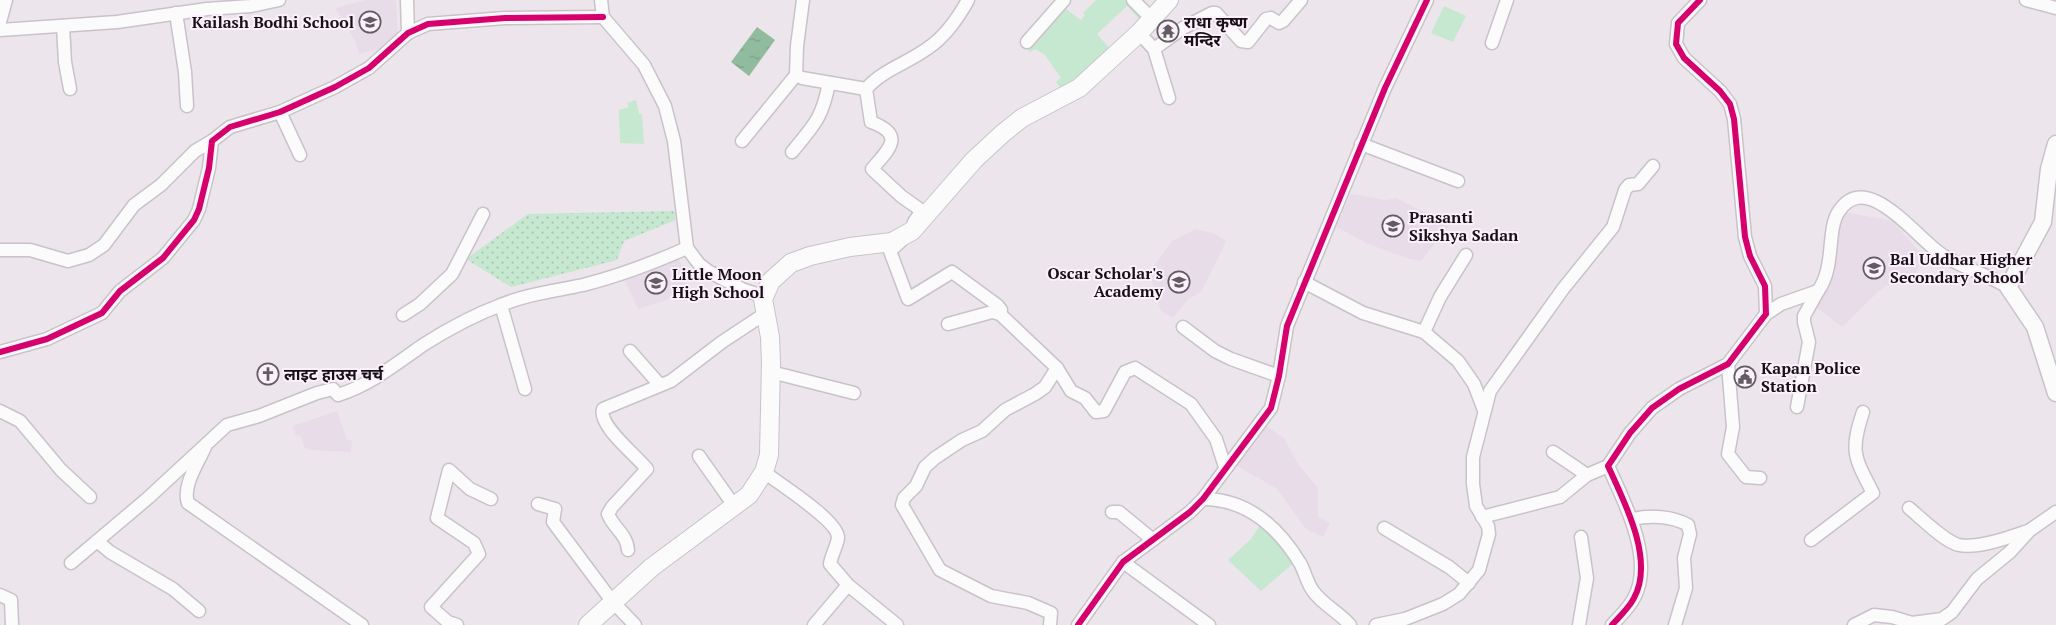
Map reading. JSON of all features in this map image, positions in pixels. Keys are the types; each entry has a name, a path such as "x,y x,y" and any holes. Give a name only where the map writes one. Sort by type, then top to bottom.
{"main road":[{"path":"588,625 612,601 652,567 750,495 764,472 769,455 771,372 770,337 765,304 771,281 791,263 850,247 892,242 910,231 974,160 1002,134 1022,118 1079,88 1139,33 1169,0"}],"street":[{"path":"0,22 6,0"},
{"path":"0,30 63,26 176,13 205,4 251,6 279,0"},
{"path":"407,0 408,33"},
{"path":"602,0 603,17 644,65 665,106 674,141 687,248 698,264 765,304 688,369 630,399 604,407 602,418 647,469 612,506 608,514 612,523 628,541 628,550"},
{"path":"742,141 796,75 796,46 803,0"},
{"path":"968,0 956,21 929,48 873,81 866,89 871,122 887,130 892,138 891,147 872,169 901,196 922,211 910,231 890,250 908,299 952,272 997,304 1002,310 1000,314"},
{"path":"1027,42 1064,0"},
{"path":"1133,0 1152,19"},
{"path":"1154,49 1183,28 1212,13 1216,13 1241,41 1248,42 1266,19 1271,18 1279,23 1283,21 1301,0"},
{"path":"1078,625 1123,562 1203,499 1225,467 1271,408 1279,376 1287,326 1361,144 1428,0"},
{"path":"1492,43 1507,0"},
{"path":"1700,0 1678,23 1676,44 1684,58 1709,79 1730,104 1734,119 1747,247 1765,286 1766,314"},
{"path":"2026,0 2056,8"},
{"path":"176,13 185,72 187,106"},
{"path":"0,250 30,250 68,261 89,255 104,245 134,205 161,185 195,152 230,127 280,112 336,87 369,68 408,33 428,24 456,21 603,17"},
{"path":"63,26 65,62 70,89"},
{"path":"1139,33 1154,49 1169,98"},
{"path":"796,75 798,78 866,89"},
{"path":"792,152 821,115 829,83"},
{"path":"280,112 300,155"},
{"path":"0,352 46,339 102,313 120,292 163,258 194,220 199,209 212,140"},
{"path":"1361,144 1458,181"},
{"path":"2008,287 2038,234 2050,202 2049,169 2056,144"},
{"path":"1376,625 1404,619 1443,604 1468,584 1479,570 1489,534 1488,526 1476,506 1473,484 1473,456 1490,391 1563,289 1613,227 1625,190 1629,185 1638,184 1653,166"},
{"path":"1797,407 1808,342 1804,322 1828,273 1839,211 1849,202 1865,197 1886,207 1944,256 2008,287 2034,327 2056,393"},
{"path":"403,316 420,304 452,274 482,214"},
{"path":"71,563 148,498 227,425 259,416 317,393 333,390 338,395 362,386 447,330 501,305 532,295 584,284 650,265 687,248"},
{"path":"1424,332 1440,297 1466,255"},
{"path":"1304,282 1363,313 1424,332 1458,361 1474,384 1484,410"},
{"path":"1482,516 1560,497 1587,475 1608,466 1630,433 1665,397 1728,364 1766,314 1781,304 1818,291"},
{"path":"501,305 525,389"},
{"path":"948,324 992,312 1000,314 1057,368 1071,391 1085,398 1096,412 1104,411 1125,372 1135,368 1191,404 1216,439 1225,467"},
{"path":"1183,327 1231,359 1279,376"},
{"path":"630,351 660,385"},
{"path":"1728,364 1733,427 1728,454 1746,477 1760,478"},
{"path":"1050,625 1051,613 1028,603 991,596 940,570 902,505 904,498 916,486 925,467 930,462 962,440 982,431 1005,410 1045,387 1057,368"},
{"path":"771,372 854,393"},
{"path":"0,411 20,421 72,482 90,497"},
{"path":"1811,540 1873,493 1856,455 1854,442 1863,412"},
{"path":"207,442 187,488 186,496 188,503 362,625"},
{"path":"1553,452 1587,475"},
{"path":"699,456 735,507"},
{"path":"1608,466 1632,519 1641,577 1634,598 1612,625"},
{"path":"456,625 448,622 431,607 479,554 474,544 437,518 450,470 470,489 491,499"},
{"path":"764,472 825,518 836,530 838,539 830,564 848,586 897,625"},
{"path":"1203,499 1232,502 1262,517 1288,544 1314,592 1350,625"},
{"path":"538,504 555,509 552,522 612,601 635,625"},
{"path":"1909,508 1949,540 1960,546 1992,543 2030,530"},
{"path":"1112,512 1119,512 1153,540"},
{"path":"1854,625 1874,615 1892,617 1912,623 1942,619 1952,612 1977,579 2010,552 2030,530 2056,512"},
{"path":"1632,519 1644,516 1678,520 1688,525 1690,534 1684,558 1686,588 1675,625"},
{"path":"1384,528 1449,567 1468,584"},
{"path":"1580,625 1587,578 1581,537"},
{"path":"97,541 110,552 173,588 199,611"},
{"path":"1123,562 1209,625"},
{"path":"814,625 848,586"},
{"path":"0,594 11,600 12,625"}],"shaded area":[{"name":"Kailash Bodhi School","path":"365,0 396,0 398,36 380,49 359,54 356,43 335,8"},
{"path":"1096,0 1128,0 1143,15 1139,19 1127,6 1097,34 1110,49 1062,89 1056,82 1061,78 1045,55 1035,49 1030,52 1026,47 1065,3 1068,6 1066,9 1081,20 1085,15 1083,13"},
{"path":"1444,6 1466,16 1453,42 1431,33"},
{"path":"636,100 639,114 642,114 644,144 620,143 619,110 629,107 627,103"},
{"name":"Prasanti Sikshya Sadan","path":"1351,194 1386,200 1396,198 1450,225 1421,261 1406,258 1366,243 1336,227"},
{"path":"674,211 676,220 624,241 617,260 511,287 466,259 528,214"},
{"name":"Bal Uddhar Higher Secondary School","path":"1845,212 1892,221 1921,253 1920,265 1916,272 1898,278 1879,291 1842,327 1814,305 1841,213"},
{"name":"Oscar Scholar's Academy","path":"1196,229 1213,233 1226,241 1201,292 1188,299 1173,318 1161,311 1149,273 1172,241"},
{"name":"Little Moon High School","path":"678,258 689,280 667,300 638,309 624,278"},
{"path":"337,411 347,440 352,440 351,452 305,448 300,435 296,436 293,426"},
{"path":"1262,423 1284,438 1298,464 1318,488 1318,517 1330,523 1323,537 1306,529 1276,488 1233,464"},
{"path":"1262,522 1295,562 1261,591 1228,560 1251,539"}],"water":[{"path":"757,27 775,40 749,76 731,62"}],"cycle path":[{"path":"1078,625 1123,562 1190,512 1203,499 1271,408 1279,376 1287,326 1385,88 1427,0"},
{"path":"1612,625 1627,609 1634,598 1640,583 1641,566 1635,531 1608,466 1630,433 1652,408 1679,389 1728,364 1766,314 1765,286 1750,256 1745,237 1734,119 1730,104 1720,91 1684,58 1676,44 1678,23 1700,0"},
{"path":"0,352 47,339 102,313 120,291 163,258 194,220 199,209 209,168 212,141 230,127 280,112 335,87 369,68 408,33 428,24 505,18 603,17"}],"place":[{"name":"Kailash Bodhi School","path":"370,22"},
{"name":"राधा कृष्ण मन्दिर","path":"1168,31"},
{"name":"Prasanti Sikshya Sadan","path":"1393,226"},
{"name":"Bal Uddhar Higher Secondary School","path":"1874,268"},
{"name":"Oscar Scholar's Academy","path":"1179,282"},
{"name":"Little Moon High School","path":"656,283"},
{"name":"लाइट हाउस चर्च","path":"268,374"},
{"name":"Kapan Police Station","path":"1745,377"}]}
